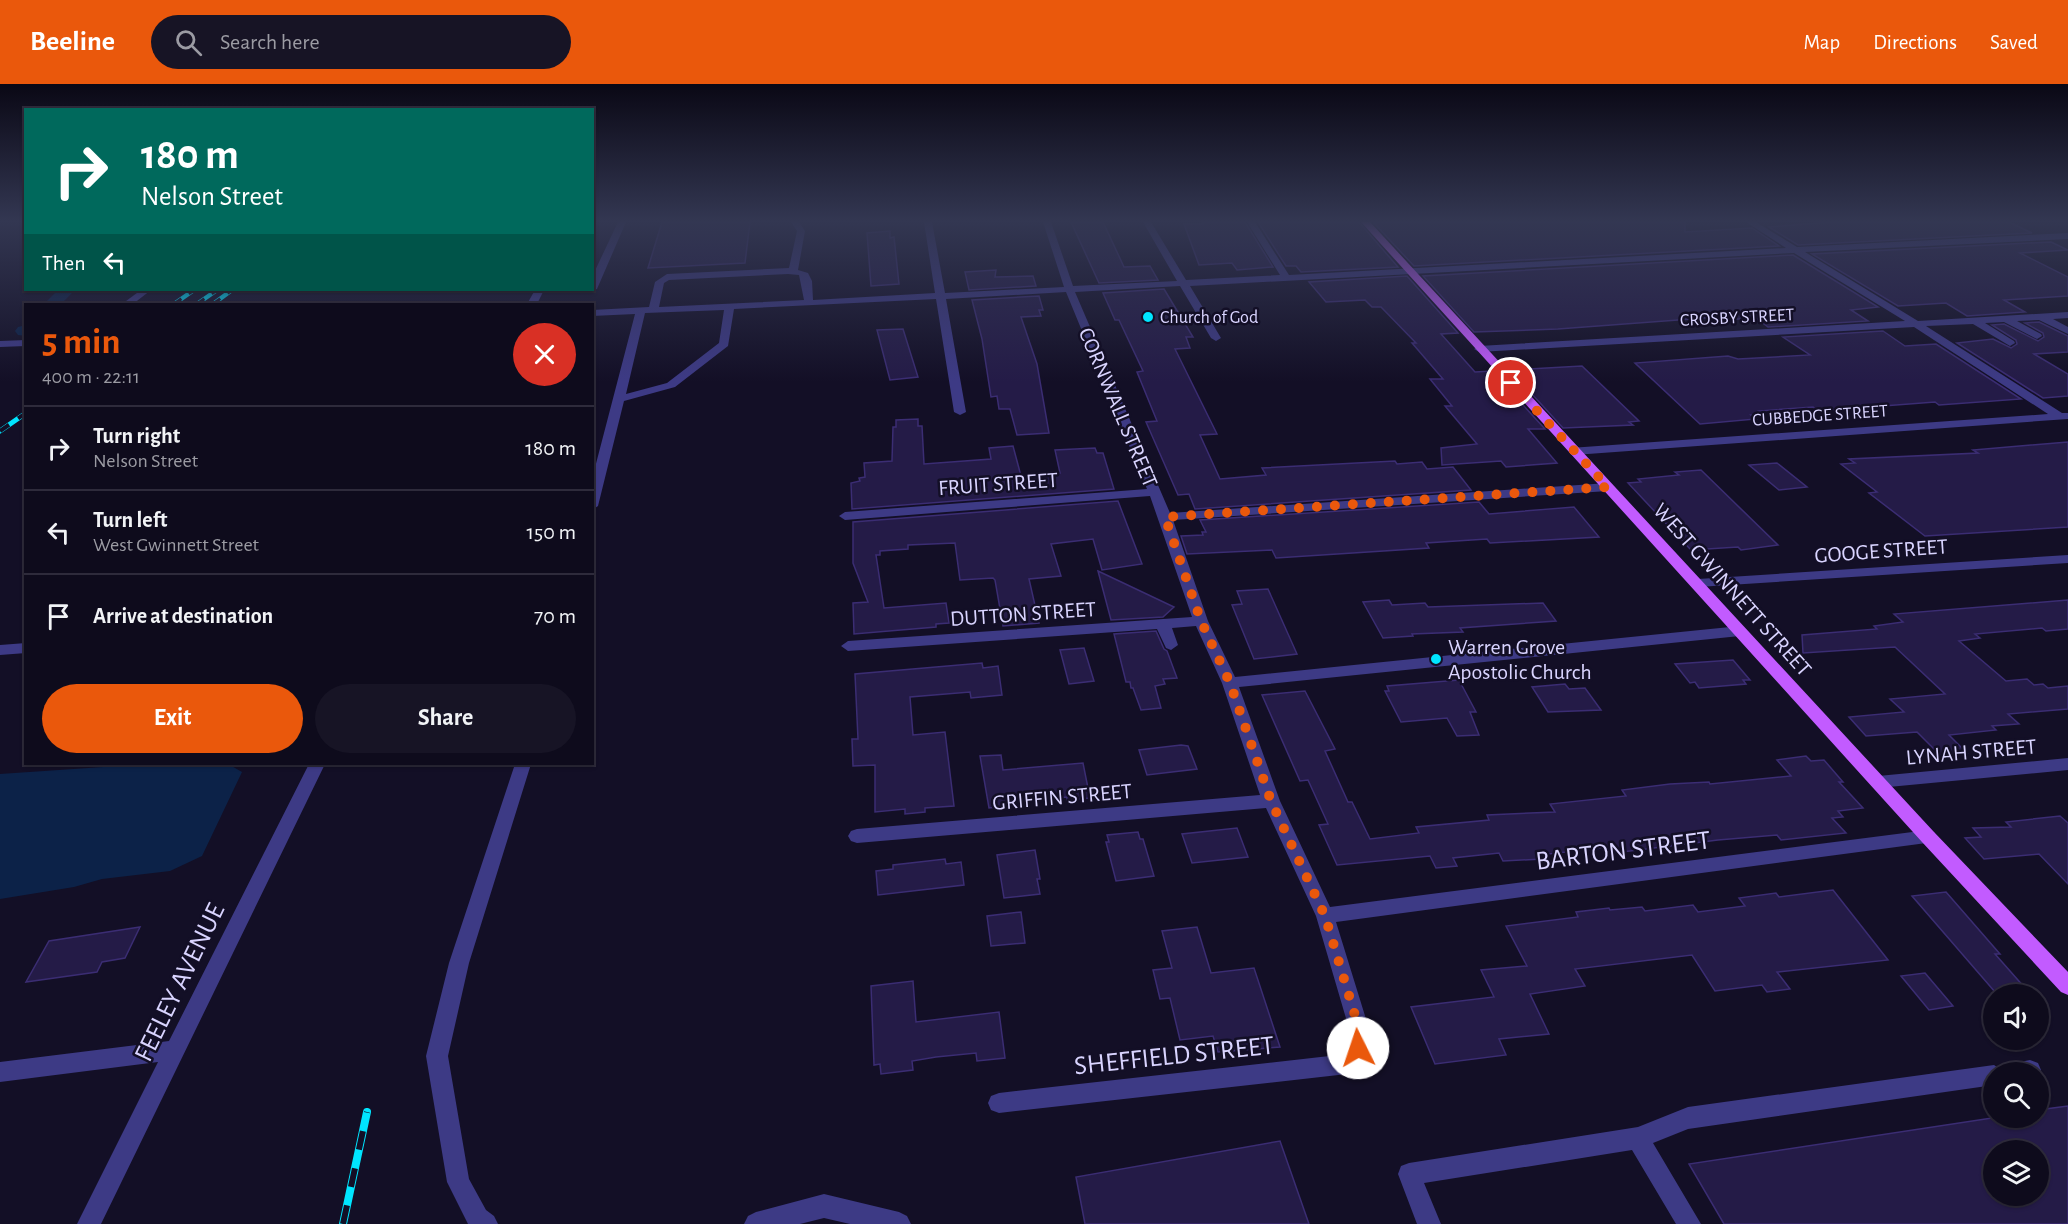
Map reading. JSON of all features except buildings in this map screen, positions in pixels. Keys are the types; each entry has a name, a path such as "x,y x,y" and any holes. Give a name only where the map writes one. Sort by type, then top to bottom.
{"main road":[{"name":"WEST GWINNETT STREET","path":"1414,275 1479,349 1698,583 1928,837 2068,986"}],"street":[{"path":"594,498 620,399 647,311 660,282 667,277 705,275"},
{"path":"804,275 807,281 809,304"},
{"path":"936,275 960,412"},
{"name":"CORNWALL STREET","path":"1065,275 1165,517 1201,621 1230,683 1271,801 1325,916 1360,1032 1356,1063"},
{"path":"1179,275 1216,338"},
{"path":"594,314 940,298 1324,275"},
{"path":"1837,275 2065,418"},
{"path":"128,303 145,291"},
{"path":"620,399 671,385 724,344 729,307"},
{"name":"CROSBY STREET","path":"1479,349 2068,315"},
{"path":"2041,316 2068,331"},
{"path":"2005,318 2037,336"},
{"path":"1974,320 2010,343"},
{"path":"0,344 24,343"},
{"path":"1969,358 1988,357"},
{"name":"CUBBEDGE STREET","path":"1575,451 2065,418"},
{"path":"1165,517 1608,487"},
{"name":"FRUIT STREET","path":"845,516 1155,492"},
{"name":"GOOGE STREET","path":"1698,583 2068,560"},
{"name":"DUTTON STREET","path":"848,646 1201,621"},
{"path":"1163,624 1171,645"},
{"path":"1230,683 1740,632"},
{"path":"0,650 24,648"},
{"name":"LYNAH STREET","path":"1878,782 2068,764"},
{"name":"FEELEY AVENUE","path":"89,1224 317,765"},
{"path":"472,1224 458,1182 437,1056 459,963 523,765"},
{"name":"GRIFFIN STREET","path":"857,836 1271,801"},
{"name":"BARTON STREET","path":"1325,916 1928,837"},
{"path":"0,1072 175,1050"},
{"name":"SHEFFIELD STREET","path":"999,1103 1356,1063"},
{"path":"1429,1224 1409,1174 1638,1138 1688,1118 1983,1077"},
{"path":"1638,1138 1689,1224"},
{"path":"458,1182 478,1218 486,1224"},
{"path":"756,1224 824,1206 898,1224"}],"water":[{"path":"132,765 230,765 242,772 202,856 170,871 102,879 74,887 0,899 0,774"}],"waterway":[{"path":"53,303 66,291"}],"railway":[{"path":"175,303 193,291"},
{"path":"198,303 216,291"},
{"path":"214,303 231,291"},
{"path":"0,431 24,414"},
{"path":"343,1224 367,1112"}],"place":[{"name":"Church of God","path":"1148,317"},
{"name":"Warren Grove Apostolic Church","path":"1436,659"}],"route":[{"path":"1358,1048 1360,1032 1325,916 1271,801 1230,683 1201,621 1165,517 1608,487 1511,383"}]}
